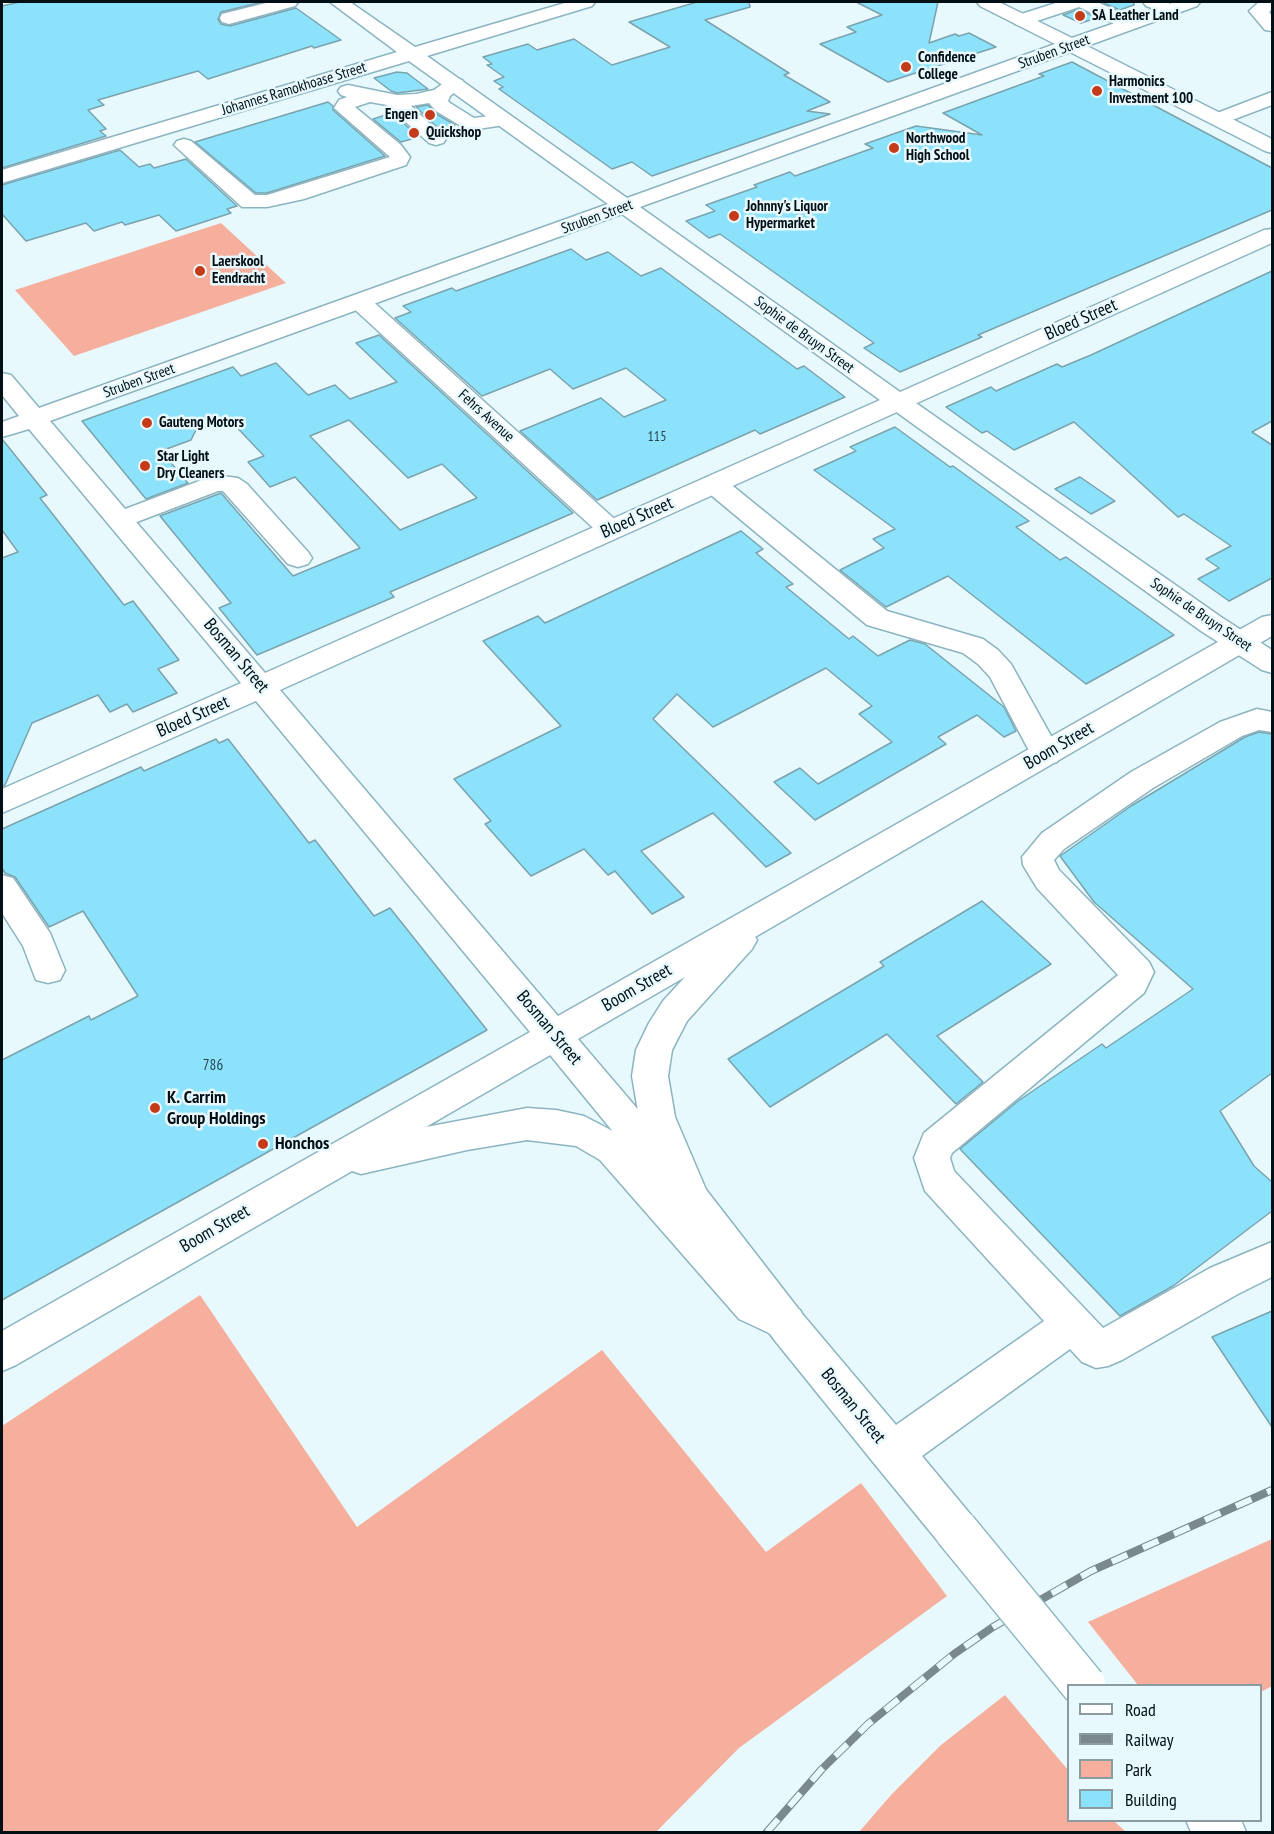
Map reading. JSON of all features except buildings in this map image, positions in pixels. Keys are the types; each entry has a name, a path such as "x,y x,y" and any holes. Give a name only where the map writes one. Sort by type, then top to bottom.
{"main road":[{"path":"229,18 289,2"},
{"name":"Sophie de Bruyn Street","path":"339,2 412,53 448,89 504,120 1239,643 1272,663"},
{"name":"Johannes Ramokhoase Street","path":"2,177 586,2"},
{"path":"986,2 1272,147"},
{"path":"1022,20 1075,2"},
{"path":"1083,2 1130,24"},
{"path":"1152,2 1169,9"},
{"name":"Struben Street","path":"2,430 1191,2"},
{"path":"1270,2 1258,11 1272,26"},
{"path":"346,91 393,100 416,100 448,89"},
{"path":"184,146 250,202 267,201 296,194 399,161 400,157 394,149 344,108 346,104 367,96"},
{"path":"1219,119 1272,98"},
{"path":"393,100 436,139"},
{"name":"Bloed Street","path":"2,802 897,401 1272,236"},
{"name":"Fehrs Avenue","path":"360,302 611,530"},
{"name":"Bosman Street","path":"2,380 691,1198 786,1323 1082,1684"},
{"path":"121,520 214,483 229,484 238,490 298,558"},
{"path":"714,484 877,618 973,646 988,657 1001,671 1046,754"},
{"name":"Boom Street","path":"2,1352 1272,624"},
{"path":"1272,722 1257,718 1231,729 1152,774 1053,842 1038,857 1039,865 1048,879 1137,972 1132,983 937,1144 932,1158 938,1179 1096,1349 1102,1350 1224,1281 1272,1260"},
{"path":"2,887 38,942 48,970"},
{"path":"691,1198 657,1116 650,1076 654,1050 661,1033 675,1011 764,915"},
{"path":"321,1169 399,1148 526,1124 584,1132 600,1140 620,1155 753,1306 786,1323"},
{"path":"892,1453 1071,1324"},
{"path":"1211,1822 1222,1833"}],"green space":[{"path":"221,223 286,283 74,356 15,290"},
{"path":"200,1295 357,1527 602,1350 766,1552 861,1483 947,1596 739,1748 656,1832 2,1832 2,1426"},
{"path":"1272,1539 1272,1686 1262,1691 1262,1684 1137,1684 1088,1622"},
{"path":"1005,1695 1067,1769 1067,1822 1115,1822 1126,1832 859,1832 891,1795 941,1745"}],"railway":[{"path":"767,1832 822,1769 868,1724 954,1654 993,1627 1091,1571 1272,1490"}],"place":[{"name":"SA Leather Land","path":"1080,16"},
{"name":"Confidence College","path":"906,67"},
{"name":"Harmonics Investment 100","path":"1097,91"},
{"name":"Engen","path":"430,115"},
{"name":"Quickshop","path":"414,133"},
{"name":"Northwood High School","path":"894,148"},
{"name":"Johnny's Liquor Hypermarket","path":"734,216"},
{"name":"Laerskool Eendracht","path":"200,271"},
{"name":"Gauteng Motors","path":"147,423"},
{"name":"Star Light Dry Cleaners","path":"145,466"},
{"name":"K. Carrim Group Holdings","path":"155,1108"},
{"name":"Honchos","path":"263,1144"}]}
